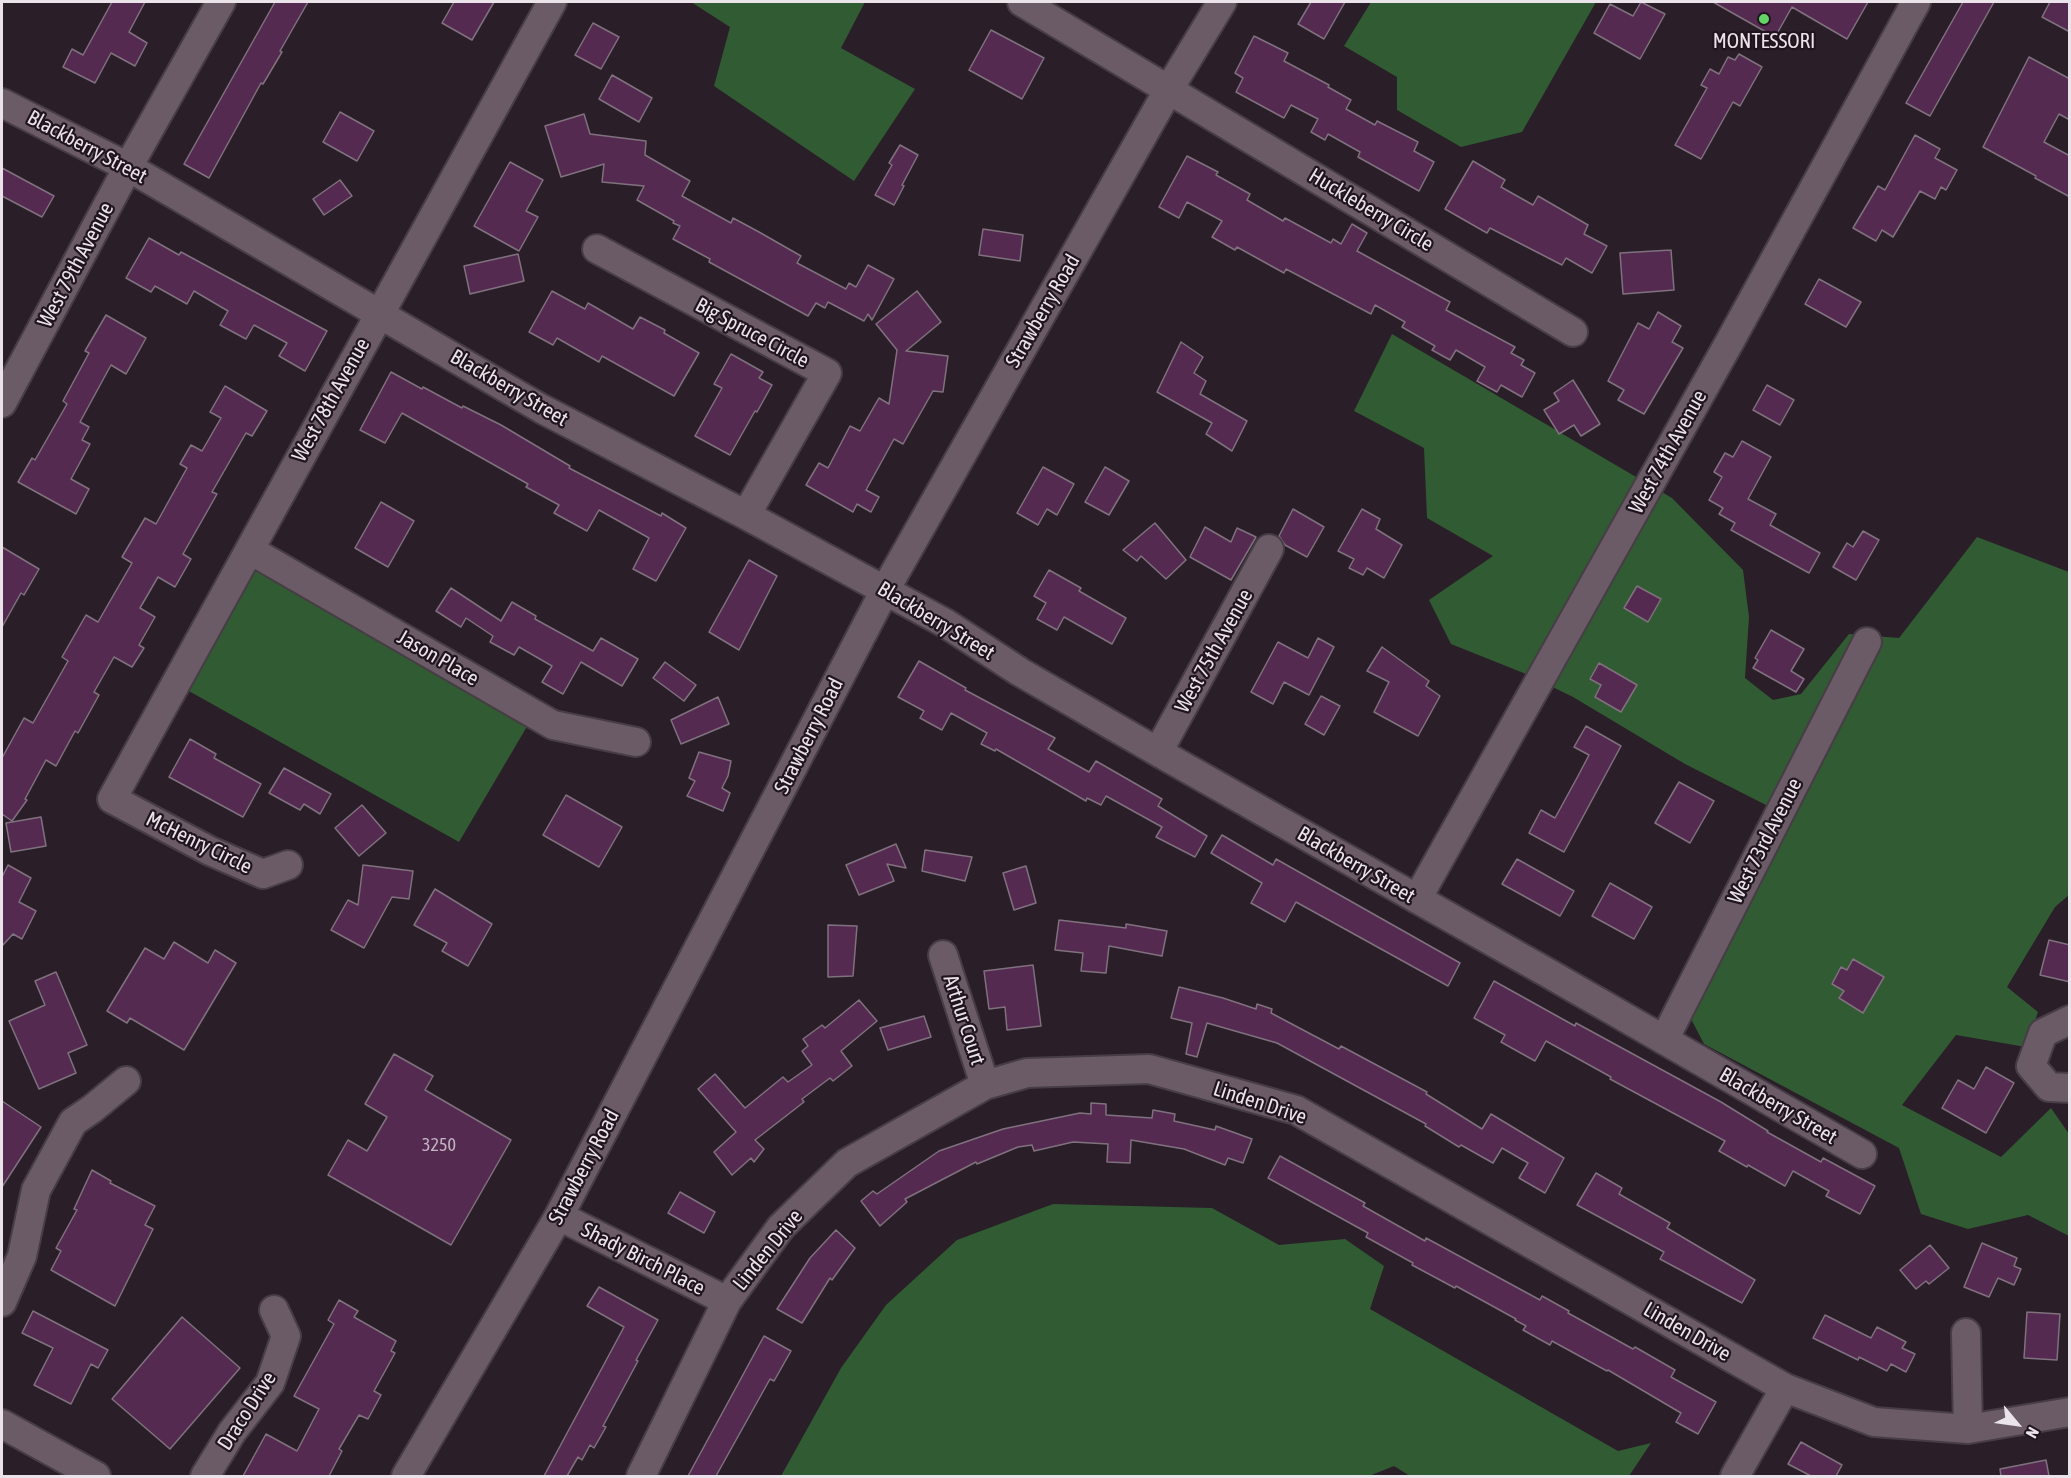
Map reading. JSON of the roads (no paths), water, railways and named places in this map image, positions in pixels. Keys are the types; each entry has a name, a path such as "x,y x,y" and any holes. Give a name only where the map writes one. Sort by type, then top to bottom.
{"street":[{"name":"West 79th Avenue","path":"2,403 128,167 221,2"},
{"name":"West 78th Avenue","path":"112,799 552,2"},
{"name":"Huckleberry Circle","path":"1022,2 1573,332"},
{"name":"Strawberry Road","path":"406,1476 559,1216 885,590 1169,89 1222,2"},
{"name":"West 74th Avenue","path":"1417,899 1724,354 1916,2"},
{"name":"Blackberry Street","path":"2,103 128,167 542,409 746,515 945,623 1020,672 1158,752 1862,1154"},
{"name":"Big Spruce Circle","path":"597,249 826,373 746,515"},
{"name":"Jason Place","path":"250,549 553,724 636,742"},
{"name":"West 75th Avenue","path":"1158,752 1269,549"},
{"name":"West 73rd Avenue","path":"1664,1040 1867,642"},
{"name":"McHenry Circle","path":"112,799 210,851 263,874 288,866"},
{"name":"Arthur Court","path":"943,955 985,1085"},
{"path":"2070,1020 2043,1033 2031,1066 2049,1087 2070,1088"},
{"name":"Linden Drive","path":"641,1476 727,1301 780,1227 847,1163 985,1085 1027,1073 1149,1069 1296,1110 1785,1388 1874,1422 1968,1429 2070,1412"},
{"path":"2,1302 22,1256 36,1190 73,1122 126,1081"},
{"name":"Shady Birch Place","path":"559,1216 727,1301"},
{"name":"Draco Drive","path":"205,1476 232,1432 270,1383 286,1336 274,1310"},
{"path":"1966,1333 1968,1429"},
{"path":"1736,1476 1785,1388"},
{"path":"2,1424 96,1476"}],"place":[{"name":"MONTESSORI","path":"1764,19"}]}
